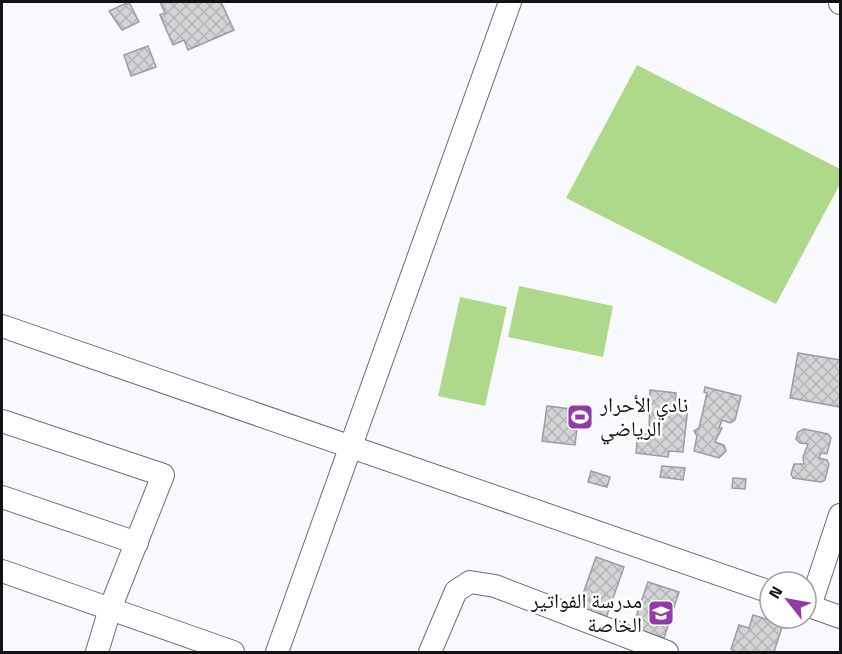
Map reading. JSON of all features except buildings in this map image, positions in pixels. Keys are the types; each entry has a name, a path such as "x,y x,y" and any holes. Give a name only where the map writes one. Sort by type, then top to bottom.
{"street":[{"path":"277,652 353,447 510,2"},
{"path":"2,326 758,588"},
{"path":"2,421 163,475 111,609 97,652"},
{"path":"2,497 137,543"},
{"path":"818,577 840,515"},
{"path":"2,571 233,652"},
{"path":"430,652 456,591 470,582 495,586 667,652"},
{"path":"818,609 840,617"}],"green space":[{"path":"637,65 840,169 840,184 776,304 566,198"},
{"path":"519,286 613,306 603,357 508,337"},
{"path":"460,297 507,307 485,406 438,396"}],"place":[{"name":"نادي الأحرار الرياضي","path":"580,417"},
{"name":"مدرسة الفواتير الخاصة","path":"661,613"}]}
